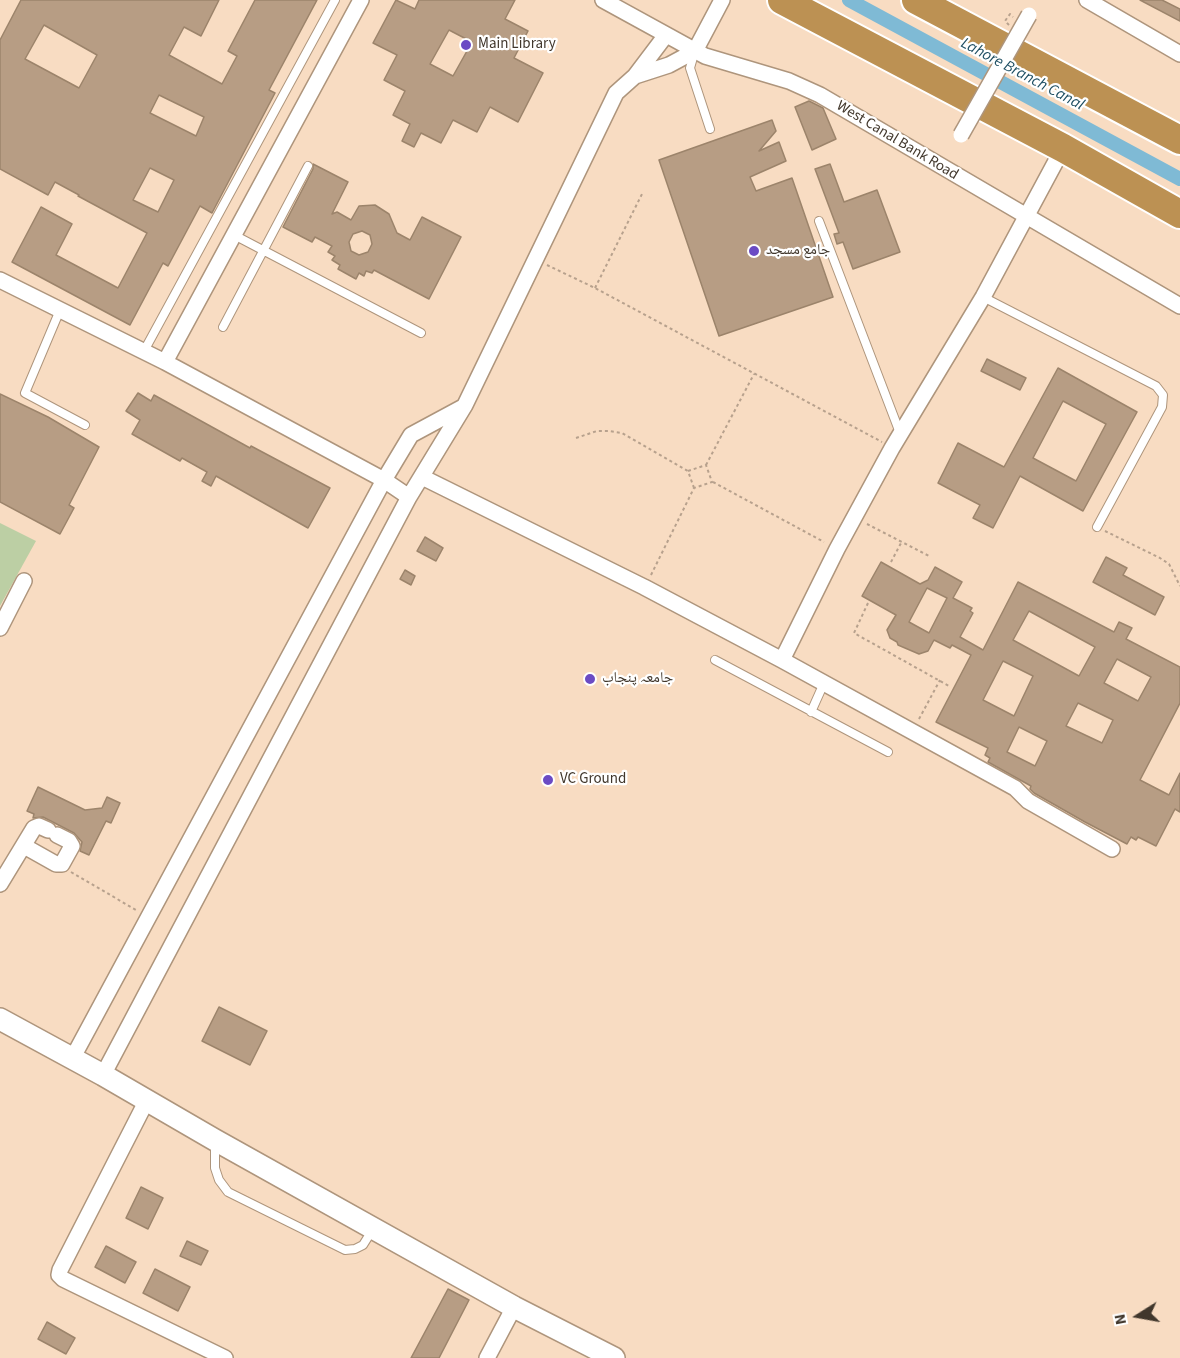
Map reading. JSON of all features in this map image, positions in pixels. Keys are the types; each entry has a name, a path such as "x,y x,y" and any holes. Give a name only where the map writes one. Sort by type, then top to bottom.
{"highway":[{"path":"782,0 1063,148 1180,214"},
{"path":"916,0 1180,140"}],"street":[{"path":"165,362 361,0"},
{"name":"West Canal Bank Road","path":"603,0 694,51 789,81 820,96 1180,306"},
{"path":"635,76 669,64 694,51 722,0"},
{"path":"1087,0 1180,54"},
{"path":"962,135 1029,15"},
{"path":"103,1075 409,497 465,405 616,93 635,76 666,35"},
{"path":"782,660 837,549 892,447 982,297 1063,148"},
{"path":"0,279 165,362 384,480 409,497"},
{"path":"72,1059 384,480 411,435 465,405"},
{"path":"422,477 644,586 824,682 1014,788 1028,801 1112,849"},
{"path":"0,628 24,581"},
{"path":"0,884 33,828 39,826 52,832 69,841 72,846 62,864 56,864 24,846"},
{"path":"0,1019 514,1307 614,1358"},
{"path":"147,1100 60,1269 59,1275 225,1358"},
{"path":"487,1358 514,1307"}],"lane":[{"path":"144,351 335,0"},
{"path":"694,51 690,68 710,129"},
{"path":"224,327 308,165"},
{"path":"819,221 900,433"},
{"path":"234,235 421,333"},
{"path":"982,297 1156,386 1163,395 1162,406 1097,527"},
{"path":"60,310 25,393 85,425"},
{"path":"716,660 888,752"},
{"path":"811,712 824,682"},
{"path":"215,1140 214,1167 219,1180 228,1192 345,1250 363,1245 374,1228"}],"path":[{"path":"595,288 642,194"},
{"path":"537,260 595,288 892,447"},
{"path":"688,471 706,465 754,373"},
{"path":"576,438 597,431 609,430 622,433 688,471 694,488"},
{"path":"706,465 712,482 837,549"},
{"path":"644,586 694,488 712,482"},
{"path":"854,518 931,557"},
{"path":"1097,527 1169,564 1180,586"},
{"path":"891,562 901,542"},
{"path":"868,603 854,633 949,686"},
{"path":"912,732 940,680"},
{"path":"62,864 69,871 149,918"}],"green space":[{"path":"0,523 36,541 0,606"}],"building":[{"path":"21,0 219,0 201,36 184,27 169,55 222,84 237,56 228,51 255,0 317,0 269,90 275,93 212,213 200,206 168,266 163,263 130,325 12,262 41,207 72,224 56,255 118,288 147,233 55,182 48,195 0,169 0,40","holes":["44,25 97,55 79,88 25,59","159,95 204,117 196,136 150,113","150,168 174,180 158,212 133,200"]},
{"path":"396,0 415,9 419,0 515,0 505,19 528,31 514,58 543,73 518,122 490,107 477,132 453,120 441,143 421,133 414,147 402,141 410,124 393,115 405,91 384,80 397,55 373,43","holes":["449,30 472,42 453,76 430,64"]},
{"path":"1140,0 1162,0 1180,9 1180,21"},
{"path":"809,101 823,108 836,139 812,150 795,107"},
{"name":"جامع مسجد","path":"772,120 776,131 759,151 779,142 786,161 750,177 756,191 792,178 833,297 719,336 659,160"},
{"path":"313,164 348,182 332,214 337,212 351,220 359,206 375,205 389,214 397,233 410,240 422,217 461,237 429,299 374,270 372,273 366,271 364,276 359,273 356,279 338,269 340,265 332,260 335,256 328,252 332,246 315,237 312,242 283,227 313,169","holes":["362,231 370,235 372,244 368,252 359,255 351,251 349,242 353,234"]},
{"path":"830,164 844,202 877,190 900,252 853,269 843,242 837,244 834,234 839,233 815,169"},
{"path":"987,359 1026,378 1020,390 981,371"},
{"path":"1058,368 1137,412 1083,511 1020,476 993,528 973,518 980,505 938,483 958,443 1004,467","holes":["1063,401 1106,424 1076,481 1033,458"]},
{"path":"138,393 151,401 154,395 250,448 251,446 330,488 308,528 216,476 211,486 202,481 207,472 182,458 180,461 132,434 140,420 126,411"},
{"path":"0,394 48,417 99,447 69,505 74,508 60,534 0,502"},
{"path":"425,537 443,548 436,561 417,551"},
{"path":"1106,557 1127,568 1123,575 1164,597 1155,615 1093,582"},
{"path":"881,562 920,584 928,580 935,567 962,582 953,598 972,608 970,611 973,613 960,637 983,650 1018,582 1114,632 1119,622 1132,628 1126,639 1180,667 1180,703 1140,780 1169,795 1180,773 1180,812 1175,809 1156,846 1138,837 1136,840 1131,837 1127,844 1085,822 1034,793 1030,789 1031,786 988,762 990,758 985,755 988,748 936,722 971,655 952,645 950,648 934,640 928,651 919,654 898,645 890,638 887,630 896,615 862,596","holes":["927,588 947,598 929,633 909,622","1029,611 1095,647 1079,676 1013,640","1117,659 1151,677 1138,701 1104,683","1003,661 1033,676 1014,716 983,700","1078,703 1113,720 1102,743 1066,726","1019,727 1047,741 1035,766 1007,752"]},
{"path":"405,570 415,576 411,585 400,579"},
{"path":"38,787 85,810 102,808 107,797 120,803 111,823 106,821 89,855 80,851 82,842 74,833 43,817 33,818 34,814 27,811"},
{"path":"219,1007 267,1031 250,1065 202,1041"},
{"path":"141,1187 163,1198 148,1229 126,1218"},
{"path":"187,1241 208,1251 201,1265 180,1256"},
{"path":"106,1246 136,1262 125,1283 95,1267"},
{"path":"155,1269 190,1287 178,1311 143,1293"},
{"path":"448,1289 469,1300 439,1358 411,1358"},
{"path":"47,1322 75,1338 66,1354 38,1339"}],"waterway":[{"name":"Lahore Branch Canal","path":"849,0 1180,179"}],"place":[{"name":"Main Library","path":"466,45"},
{"name":"جامع مسجد","path":"754,251"},
{"name":"جامعہ پنجاب","path":"590,679"},
{"name":"VC Ground","path":"548,780"}]}
